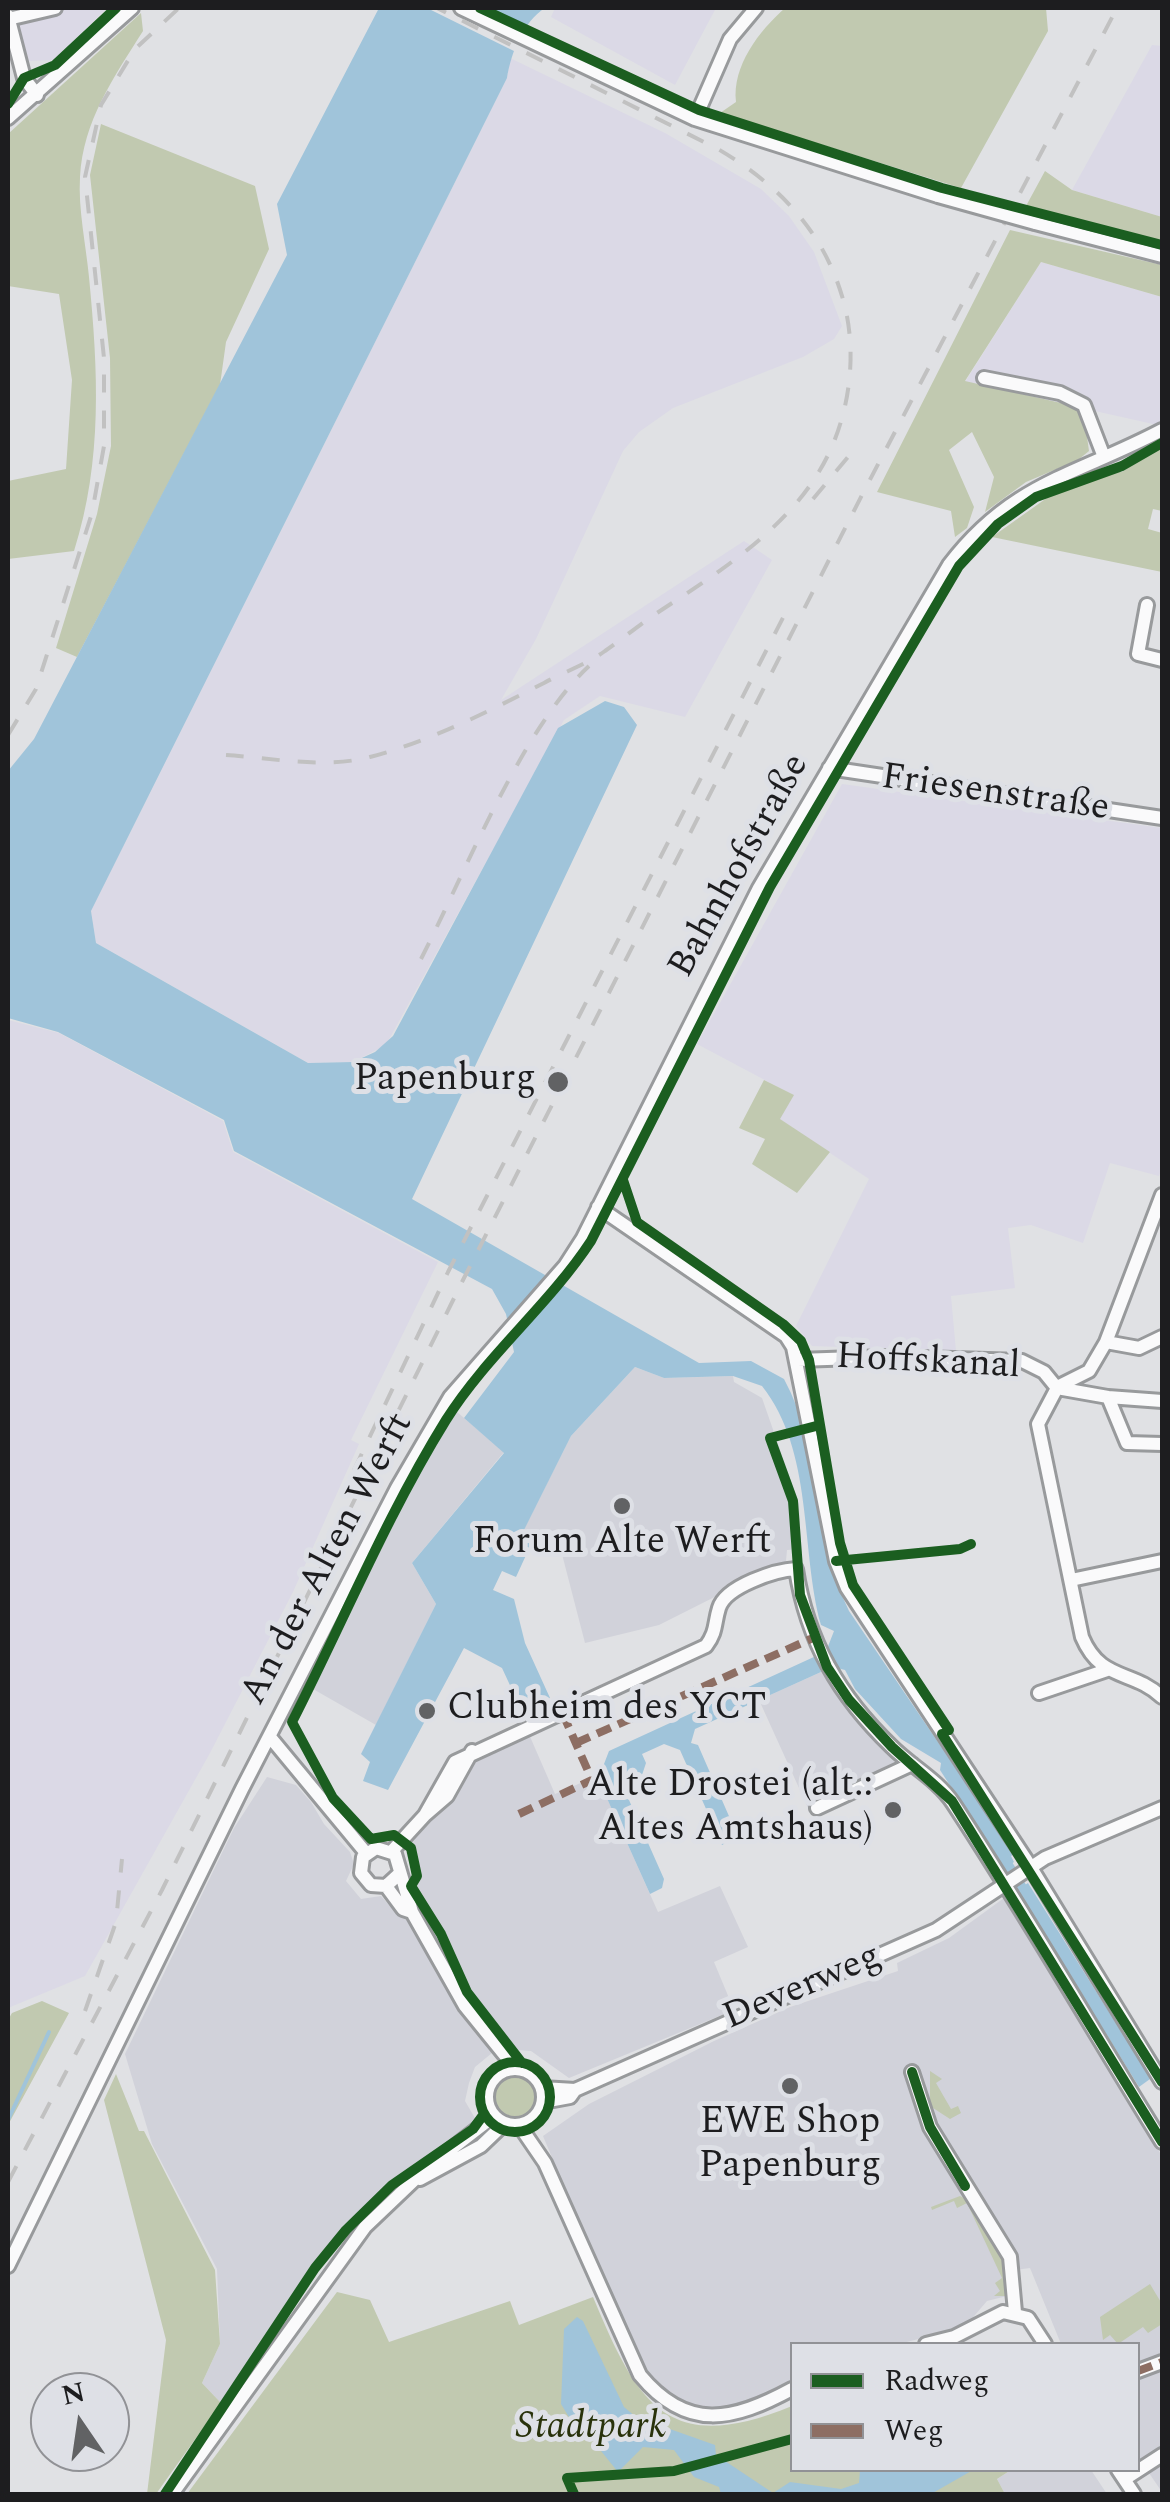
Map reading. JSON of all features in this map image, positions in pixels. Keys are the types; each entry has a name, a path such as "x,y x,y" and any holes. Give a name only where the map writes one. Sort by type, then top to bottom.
{"street":[{"path":"36,95 24,78 8,18 55,8"},
{"path":"8,118 132,8"},
{"path":"462,8 695,119 774,148 1162,256"},
{"path":"695,119 730,39 756,8"},
{"path":"984,378 1060,393 1084,404 1104,457"},
{"name":"Bahnhofstraße","path":"566,1266 759,888 968,540 994,514 1031,489 1162,430"},
{"path":"1147,605 1138,654 1162,660"},
{"name":"Friesenstraße","path":"829,768 1162,818"},
{"path":"1162,1196 1106,1342 1089,1371 1057,1388 1038,1424 1082,1637 1090,1654 1106,1670 1162,1697"},
{"path":"598,1206 786,1336 798,1360 833,1549 847,1588 1016,1876 1162,2142"},
{"name":"An der Alten Werft","path":"8,2266 398,1488 450,1396 566,1266"},
{"path":"1106,1342 1139,1348 1162,1338"},
{"name":"Hoffskanal","path":"798,1360 884,1357 1022,1362 1044,1372 1057,1388 1108,1397 1162,1400"},
{"path":"1108,1397 1120,1417 1122,1439 1162,1444"},
{"path":"1072,1580 1162,1561"},
{"path":"392,1851 424,1814 444,1775 472,1752 706,1646 717,1631 719,1605 728,1596 772,1572 796,1568 824,1662 848,1700 912,1764 943,1788 1016,1876 1161,2078"},
{"path":"1039,1693 1106,1670"},
{"name":"An der Alten Werft","path":"270,1738 366,1853"},
{"path":"817,1808 912,1764"},
{"name":"Deverweg","path":"542,2095 575,2090 936,1930 1016,1876 1162,1808"},
{"path":"398,1875 386,1886 376,1886 364,1878 360,1868 366,1853 376,1848 392,1851 400,1862 398,1875 412,1912 495,2052 500,2074"},
{"path":"386,1886 403,1909 412,1912"},
{"path":"172,2494 365,2227 417,2180 513,2121 542,2095 532,2074 516,2069 475,2018"},
{"path":"516,2069 500,2074 488,2091 544,2162 640,2375 673,2408 715,2416 765,2404 790,2391"},
{"path":"912,2072 930,2127 1010,2257 1015,2312"},
{"path":"934,2342 954,2337 996,2313 1015,2312 1031,2322 1044,2342"},
{"path":"1121,2474 1134,2494"}],"shaded area":[{"path":"12,8 107,8 54,60 29,61"},
{"path":"555,8 716,8 675,85 551,17"},
{"path":"1152,45 1162,46 1162,217 1072,190"},
{"path":"510,58 665,133 761,189 789,216 814,252 842,326 834,339 803,357 673,408 639,432 623,451 536,639 501,700 744,541 772,560 685,717 600,696 564,720 386,1045 353,1062 308,1063 96,943 91,911 507,78"},
{"path":"1041,262 1162,297 1162,426 965,382"},
{"path":"842,784 1162,828 1159,1176 1110,1163 1083,1243 1031,1225 1008,1228 1015,1288 951,1296 956,1351 812,1346 796,1326 869,1179 779,1119 793,1095 697,1044"},
{"path":"8,1020 59,1033 223,1121 233,1152 438,1262 351,1440 359,1444 293,1592 210,1753 85,1976 8,2008"},
{"path":"635,1367 664,1378 733,1376 734,1382 762,1398 799,1504 801,1549 787,1550 786,1561 659,1625 585,1643 556,1531 533,1539 520,1537 571,1436"},
{"path":"450,1406 504,1452 412,1563 436,1604 376,1725 306,1685"},
{"path":"821,1672 842,1704 904,1766 809,1810 759,1700"},
{"path":"528,1732 555,1794 597,1776 658,1912 720,1886 748,1947 714,1962 734,2010 569,2078 531,2051 505,2049 468,1998 407,1887 413,1875 406,1852 461,1769 480,1753"},
{"path":"267,1777 296,1785 350,1852 354,1864 346,1881 361,1899 381,1896 389,1905 397,1901 492,2053 475,2067 469,2083 465,2101 476,2120 343,2227 221,2403 202,2383 220,2344 217,2269 152,2144 125,2054 234,1828"},
{"path":"1004,1898 1162,2156 1162,2492 1140,2460 1140,2342 1060,2342 1030,2268 1008,2271 1007,2296 987,2301 969,2322 953,2330 907,2342 790,2342 790,2385 736,2407 695,2408 676,2401 650,2379 625,2331 543,2136 589,2104 714,2041 790,2007 898,1971 897,1963 949,1938"},
{"path":"1008,2472 1092,2472 1107,2494 1005,2494 997,2479"}],"green space":[{"path":"785,8 1046,8 1048,31 961,188 720,113 736,102 738,75 749,50"},
{"path":"141,13 143,31 94,118 82,157 80,202 96,381 94,449 83,517 74,551 8,559 8,481 66,469 72,380 59,294 8,286 8,134"},
{"path":"101,124 255,186 269,249 226,342 220,385 77,657 56,648 97,514 111,446 110,358 90,175"},
{"path":"1045,171 1072,190 1162,217 1162,242 1026,206"},
{"path":"1010,230 1162,265 1162,297 1041,262 965,381 1083,408 1089,451 1078,460 1026,482 985,512 994,477 972,432 949,450 974,507 967,528 955,537 951,511 877,492"},
{"path":"1162,444 1162,511 1153,509 1148,529 1162,533 1162,572 992,537 1058,490 1107,471 1122,472"},
{"path":"764,1080 794,1095 780,1119 830,1152 797,1193 752,1164 765,1139 739,1128"},
{"path":"42,2001 69,2013 8,2125 8,2020 12,2013"},
{"path":"930,2071 942,2079 936,2083 951,2109 958,2106 961,2113 950,2119 930,2106"},
{"path":"116,2074 139,2131 144,2131 215,2270 220,2344 202,2383 221,2403 156,2494 147,2494 166,2340 104,2100"},
{"path":"515,2075 530,2081 536,2096 530,2111 515,2117 500,2111 494,2096 500,2081"},
{"path":"960,2196 979,2213 995,2241 1006,2271 1007,2296 994,2296 1000,2291 995,2283 1002,2278 967,2203 957,2208 954,2201 932,2210 931,2207"},
{"path":"1150,2284 1162,2304 1162,2324 1148,2333 1143,2327 1121,2342 1110,2335 1103,2340 1100,2317"},
{"name":"Stadtpark","path":"337,2292 370,2300 389,2342 510,2301 519,2325 593,2297 626,2367 643,2392 663,2411 686,2422 715,2426 790,2407 790,2472 1008,2472 997,2479 1005,2494 187,2494"}],"water":[{"path":"379,8 545,8 530,21 519,39 507,78 91,911 96,943 308,1063 353,1062 375,1052 393,1036 558,728 605,701 624,707 637,725 412,1199 699,1363 751,1361 784,1379 805,1434 829,1554 849,1611 1014,1854 1014,1862 1004,1869 940,1770 941,1763 901,1739 855,1689 845,1670 837,1668 827,1649 834,1631 821,1625 790,1440 779,1412 762,1386 733,1376 664,1378 635,1367 571,1436 521,1536 533,1540 516,1577 502,1571 493,1590 514,1599 525,1643 550,1698 521,1709 502,1668 464,1648 388,1790 363,1781 370,1762 361,1754 436,1604 412,1563 504,1453 464,1418 514,1352 506,1314 492,1289 234,1151 224,1120 58,1032 8,1018 8,771 34,739 287,255 277,204"},
{"path":"816,1656 821,1672 695,1729 691,1743 698,1745 735,1830 733,1839 722,1845 680,1750 664,1744 642,1754 646,1763 641,1778 627,1784 622,1796 629,1800 664,1879 662,1888 650,1894 605,1794 610,1778 604,1764 609,1751"},
{"path":"1028,1883 1146,2071 1150,2079 1139,2087 1017,1890"},
{"path":"577,2317 583,2321 624,2407 636,2417 715,2445 716,2455 773,2493 790,2482 841,2489 859,2483 860,2472 970,2472 931,2494 721,2494 719,2487 694,2477 674,2450 643,2447 618,2472 597,2446 594,2426 569,2417 561,2404 564,2329"}],"pier":[{"path":"427,8 487,8 531,30 518,53"}],"waterway":[{"path":"1000,1853 1027,1897"},
{"path":"8,2120 49,2032"}],"railway":[{"path":"8,735 36,689 92,513 104,446 104,358 85,177 101,105 135,49 179,8"},
{"path":"226,755 317,762 370,757 459,724 591,660 765,535 815,478 843,416 850,370 844,303 825,254 780,195 718,149 437,8"},
{"path":"8,2182 162,1890 463,1280 863,493 1117,8"},
{"path":"813,499 848,457"},
{"path":"354,1470 448,1272 788,608"},
{"path":"421,959 518,764 564,693 589,666"},
{"path":"85,2011 116,1922 122,1859"}],"marked path":[{"path":"576,1743 813,1638"},
{"path":"519,1814 592,1780 562,1712"},
{"path":"1140,2370 1162,2362"}],"cycle path":[{"path":"8,104 24,78 55,65 116,8"},
{"path":"480,8 699,110 942,188 1162,245"},
{"path":"522,2063 467,1992 441,1934 411,1886 417,1876 411,1848 394,1835 371,1839 333,1798 292,1722 385,1531 446,1420 591,1241 770,887 959,566 998,524 1036,497 1122,466 1162,443"},
{"path":"623,1180 637,1222 783,1324 801,1341 809,1360 840,1543 853,1585 949,1730"},
{"path":"820,1425 770,1438 793,1501 800,1595 827,1667 849,1700 892,1747 952,1801 1162,2142"},
{"path":"836,1561 960,1549 971,1544"},
{"path":"942,1734 1162,2082"},
{"path":"515,2062 540,2072 550,2097 540,2122 515,2132 490,2122 480,2097 490,2072 515,2062"},
{"path":"912,2072 930,2127 965,2186"},
{"path":"165,2494 315,2268 346,2230 392,2185 473,2129 484,2114"},
{"path":"574,2494 567,2478 674,2471 790,2440"}],"place":[{"name":"Papenburg","path":"558,1082"},
{"name":"Forum Alte Werft","path":"622,1506"},
{"name":"Clubheim des YCT","path":"427,1711"},
{"name":"Alte Drostei (alt.: Altes Amtshaus)","path":"893,1810"},
{"name":"EWE Shop Papenburg","path":"790,2086"}]}
